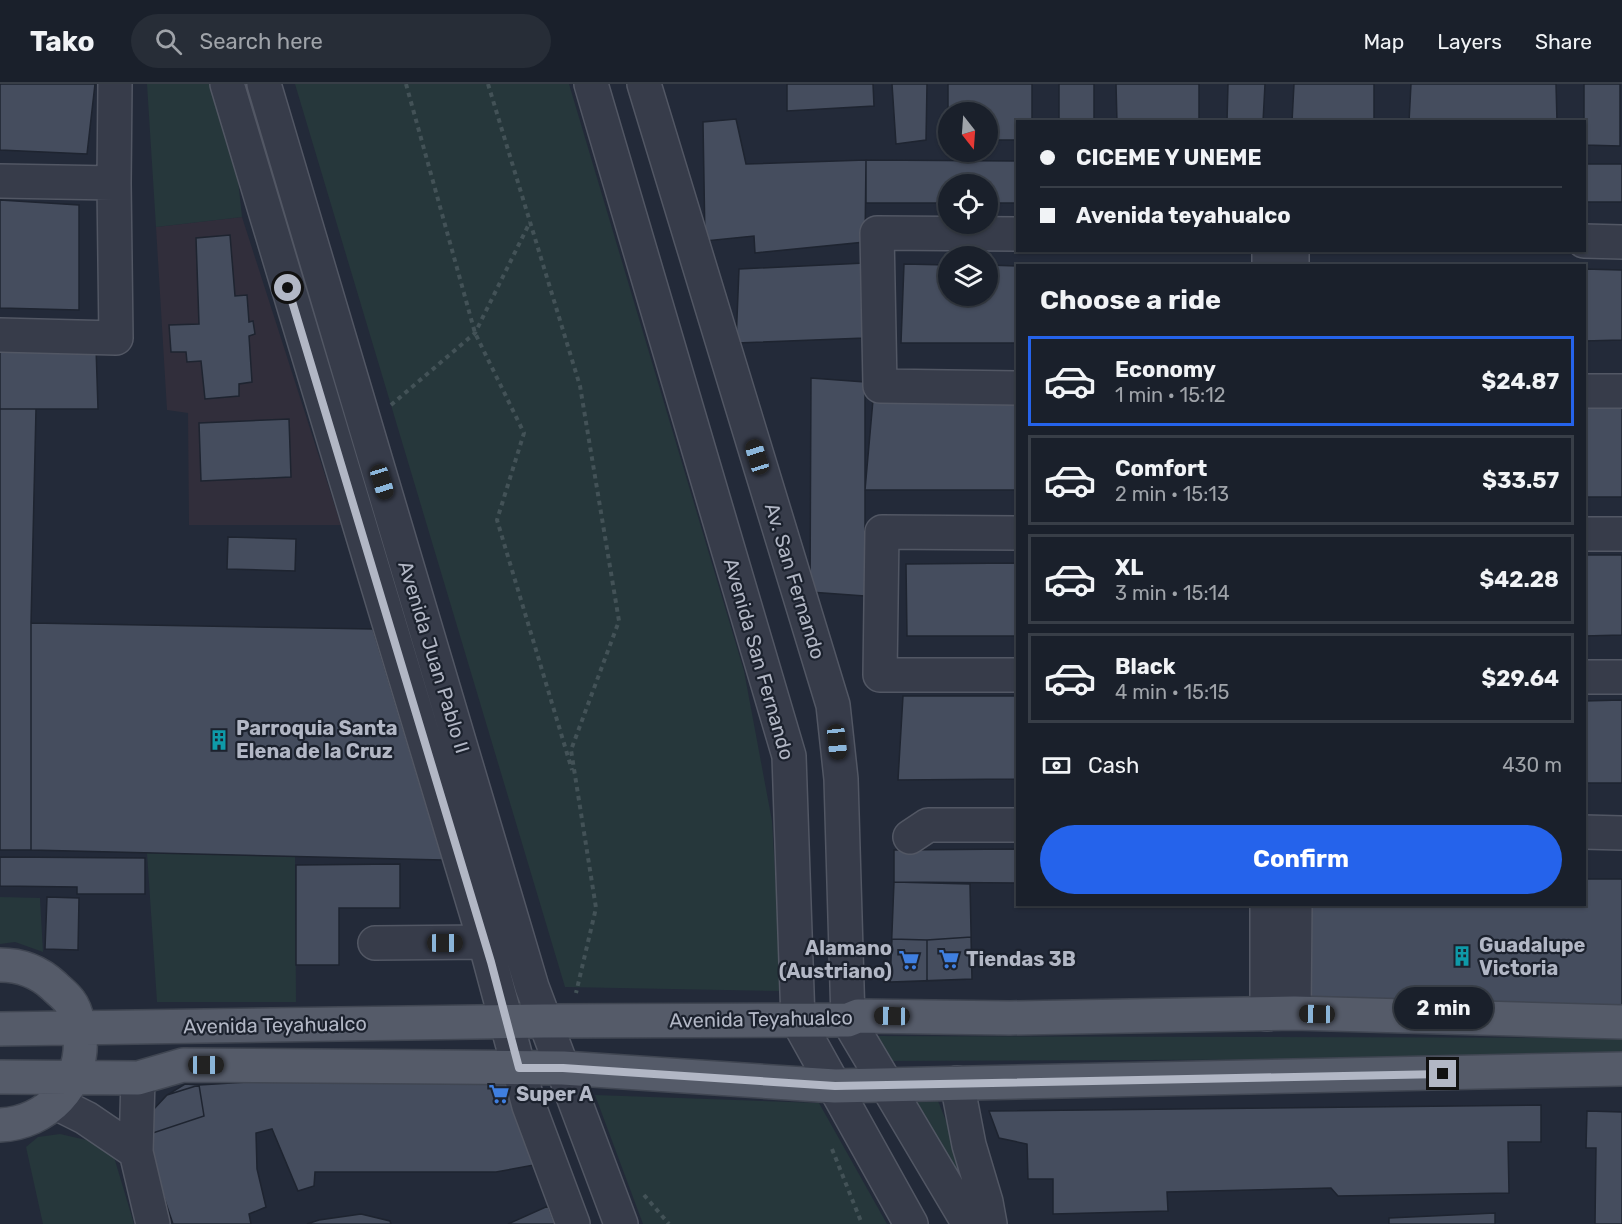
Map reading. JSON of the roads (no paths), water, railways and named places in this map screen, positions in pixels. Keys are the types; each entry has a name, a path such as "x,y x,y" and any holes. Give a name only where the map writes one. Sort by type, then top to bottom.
{"main road":[{"path":"0,965 14,965 44,976 72,1004 81,1044 79,1061 65,1090 37,1116 16,1124 0,1125"},
{"name":"Avenida Teyahualco","path":"0,1029 507,1022 798,1021 848,1020 858,1016 1010,1018 1281,1013 1622,1022"},
{"name":"Avenida Teyahualco","path":"0,1077 65,1090 138,1078 183,1065 504,1066 835,1086 898,1084"},
{"path":"898,1084 1622,1069"}],"street":[{"path":"0,335 116,338 115,84"},
{"path":"227,84 485,942 529,1106 573,1224"},
{"name":"Avenida Juan Pablo II","path":"264,84 532,987 621,1224"},
{"name":"Avenida San Fernando","path":"591,84 789,756 798,1021 911,1224"},
{"name":"Av. San Fernando","path":"644,84 833,705 842,779 848,1020 898,1084 969,1224"},
{"path":"0,181 114,183"},
{"path":"1016,234 877,233 880,386 1016,388"},
{"path":"1586,241 1622,242"},
{"path":"1586,391 1622,391"},
{"path":"1016,533 882,532 880,675 1016,675"},
{"path":"1586,534 1622,534"},
{"path":"1586,677 1622,677"},
{"path":"910,837 928,825 1016,825"},
{"path":"1586,832 1622,833"},
{"path":"1267,906 1281,1013"},
{"path":"1281,1013 1295,906"},
{"path":"375,944 485,942"},
{"path":"138,1078 136,1152 153,1224"},
{"path":"957,1083 969,1145 990,1224"},
{"path":"65,1090 86,1118 136,1152"}],"place":[{"name":"Parroquia Santa Elena de la Cruz","path":"219,740"},
{"name":"Guadalupe Victoria","path":"1462,956"},
{"name":"Tiendas 3B","path":"949,959"},
{"name":"Alamano (Austriano)","path":"909,960"},
{"name":"Super A","path":"499,1094"}]}
